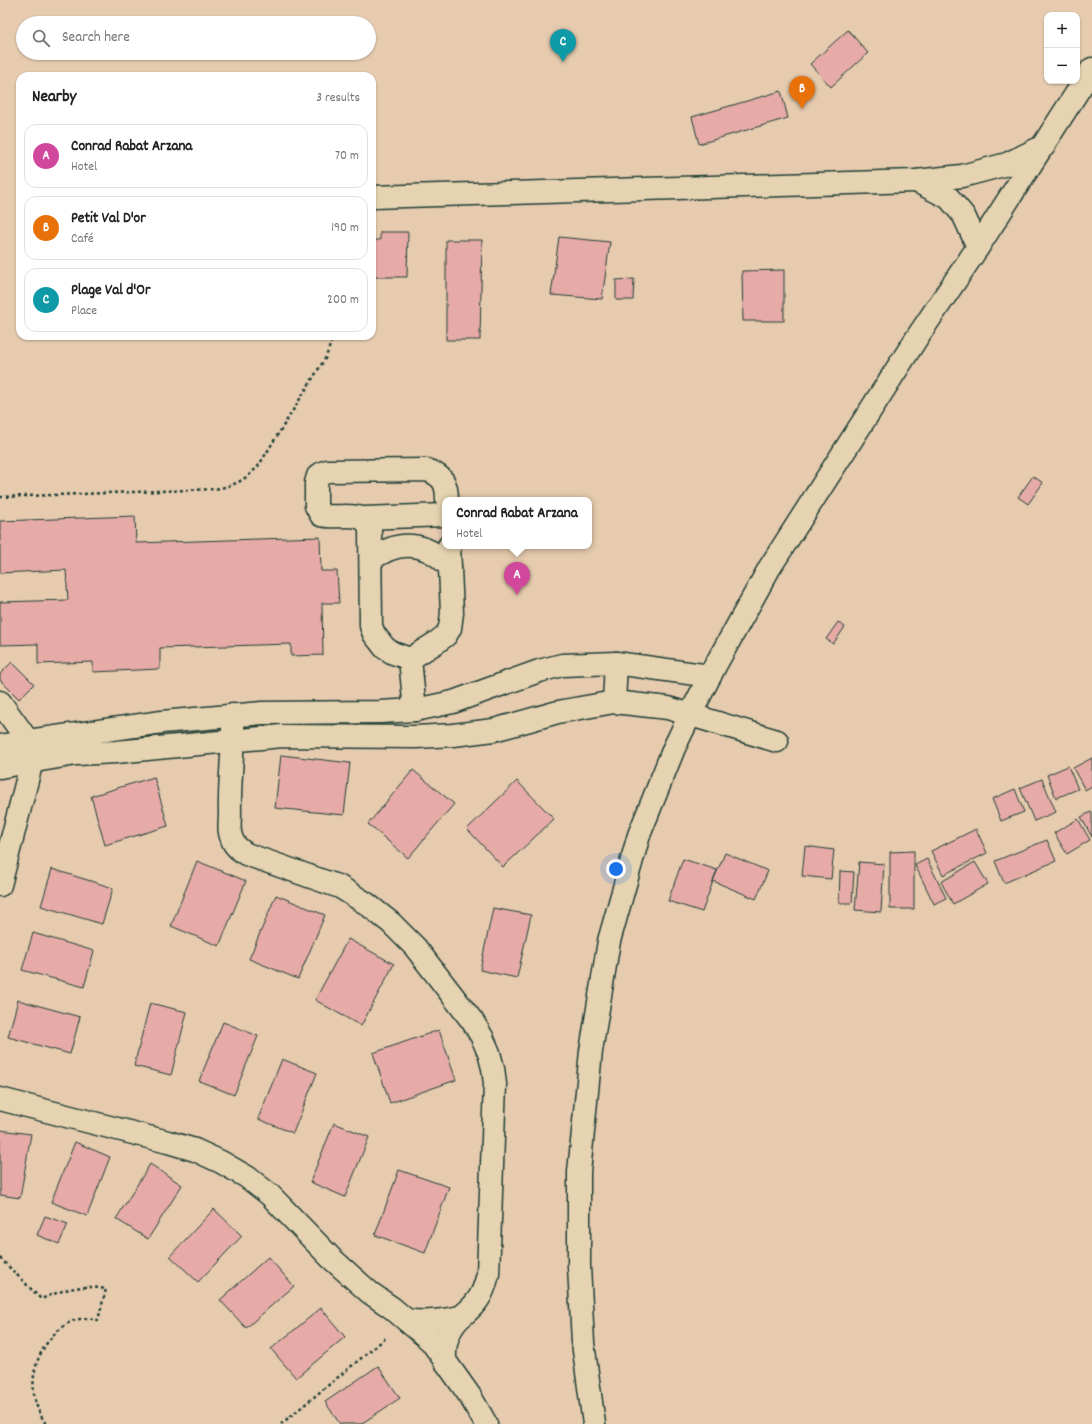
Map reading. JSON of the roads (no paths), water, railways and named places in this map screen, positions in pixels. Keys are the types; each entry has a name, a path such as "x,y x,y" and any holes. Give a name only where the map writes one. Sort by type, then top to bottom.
{"street":[{"path":"594,1424 583,1343 578,1266 579,1172 591,1051 609,941 639,835 674,748 690,715 770,567 918,336 1044,146 1092,69"},
{"path":"376,197 916,181 962,176 1007,164 1044,146"},
{"path":"916,181 949,198 964,216 978,247"},
{"path":"442,515 364,518 357,516 327,517 321,515 316,506 316,483 318,476 327,471 427,470 438,474 442,479 446,486 447,497"},
{"path":"364,518 370,529 371,626 379,641 385,648 393,653 410,659"},
{"path":"371,560 381,552 394,547 407,546 420,547 433,552 442,559 449,556 452,613 450,628 446,635 437,642 410,659"},
{"path":"410,659 416,710"},
{"path":"0,767 30,751 162,722 262,712 380,712 416,710 453,702 539,671 562,665 616,663 710,676"},
{"path":"614,702 616,663"},
{"path":"0,702 30,751 0,885"},
{"path":"0,746 30,751 76,754 116,752 282,736 416,737 453,735 494,730 558,712 614,702 668,708 777,741"},
{"path":"234,715 229,831 232,840 238,848 246,854 340,887 367,904 391,923 414,947 473,1022 489,1053 495,1084 488,1274 485,1287 479,1298 471,1309 460,1317 454,1324 447,1337 444,1352 445,1361"},
{"path":"0,1099 195,1150 221,1162 247,1177 270,1195 331,1258 369,1292 392,1308 431,1341 470,1396 486,1424"},
{"path":"407,1320 420,1322 446,1320 460,1317"}],"place":[{"name":"Plage Val d'Or","path":"563,62"},
{"name":"Petit Val D'or","path":"802,109"},
{"name":"Conrad Rabat Arzana","path":"517,595"}]}
